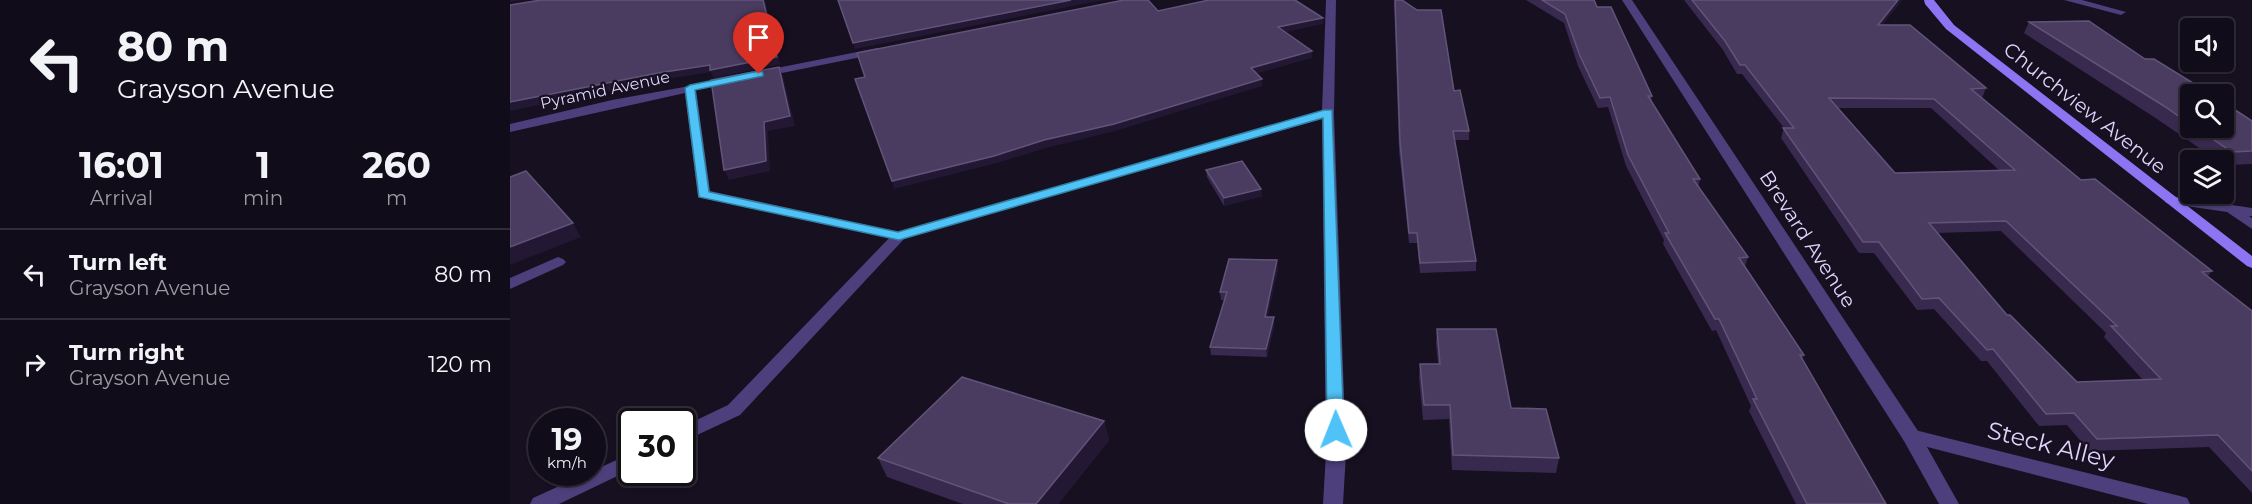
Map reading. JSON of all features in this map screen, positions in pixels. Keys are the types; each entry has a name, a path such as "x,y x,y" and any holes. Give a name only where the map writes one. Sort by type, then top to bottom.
{"street":[{"path":"1331,0 1328,112 1336,453 1333,504"},
{"name":"Brevard Avenue","path":"1627,0 1911,436 1949,504"},
{"path":"2069,0 2121,12"},
{"name":"Churchview Avenue","path":"1926,1 1950,27 2252,263"},
{"name":"Pyramid Avenue","path":"510,128 690,88 887,49"},
{"path":"690,88 704,194 899,236 1328,112"},
{"path":"2170,200 2252,212"},
{"path":"2230,208 2252,225"},
{"path":"696,428 734,410 899,236"},
{"path":"510,284 558,262"},
{"name":"Steck Alley","path":"1911,436 2180,504"},
{"path":"543,504 618,466"}],"building":[{"path":"541,0 763,0 777,57 710,70 710,65 658,73 510,102 510,5"},
{"path":"838,0 1071,0 853,43"},
{"path":"1124,0 1148,0 1158,11 1209,0 1295,0 1323,18 1278,27 1312,51 1251,68 1262,79 1114,124 1044,140 994,156 892,181 855,79 865,77 857,53"},
{"path":"1395,0 1402,0 1417,10 1441,10 1454,91 1460,90 1469,131 1453,131 1476,261 1420,263 1417,233 1409,233 1400,142"},
{"path":"1542,0 1594,0 1597,7 1611,7 1652,96 1648,96 1700,179 1693,179 1748,257 1739,258 1804,355 1800,355 1886,504 1807,504 1753,399 1757,399 1719,319 1715,319 1665,233 1669,233 1628,155 1610,97 1600,98 1580,56 1565,14"},
{"path":"1692,0 1898,0 1878,25 1910,25 1986,88 1971,89 2081,180 2095,179 2212,271 2202,272 2252,311 2252,471 2218,435 2097,439 2074,413 2046,414 1993,349 1987,350 1939,298 1922,299 1879,242 1863,242 1783,128 1794,128 1745,65 1740,65 1725,41","holes":["1829,98 1934,99 2015,170 1895,173","2006,221 2117,326 2111,326 2161,379 2077,382 2010,315 2007,315 1929,223"]},
{"path":"2089,21 2145,59 2154,59 2195,84 2180,84 2180,117 2164,106 2029,22"},
{"path":"779,67 790,116 764,122 766,161 724,170 711,80"},
{"path":"2234,109 2252,121 2252,151 2229,150 2211,138 2234,138"},
{"path":"1242,161 1261,189 1224,198 1206,170"},
{"path":"526,171 573,223 510,247 510,177"},
{"path":"1229,259 1277,260 1265,317 1274,317 1266,349 1210,347 1227,292 1220,292"},
{"path":"1437,329 1496,329 1511,408 1546,409 1559,458 1453,455 1450,405 1424,405 1420,364 1440,364"},
{"path":"962,377 1104,421 1036,504 1009,504 878,458"}],"route":[{"path":"759,74 690,88 704,194 899,236 1328,112 1336,430"}]}
